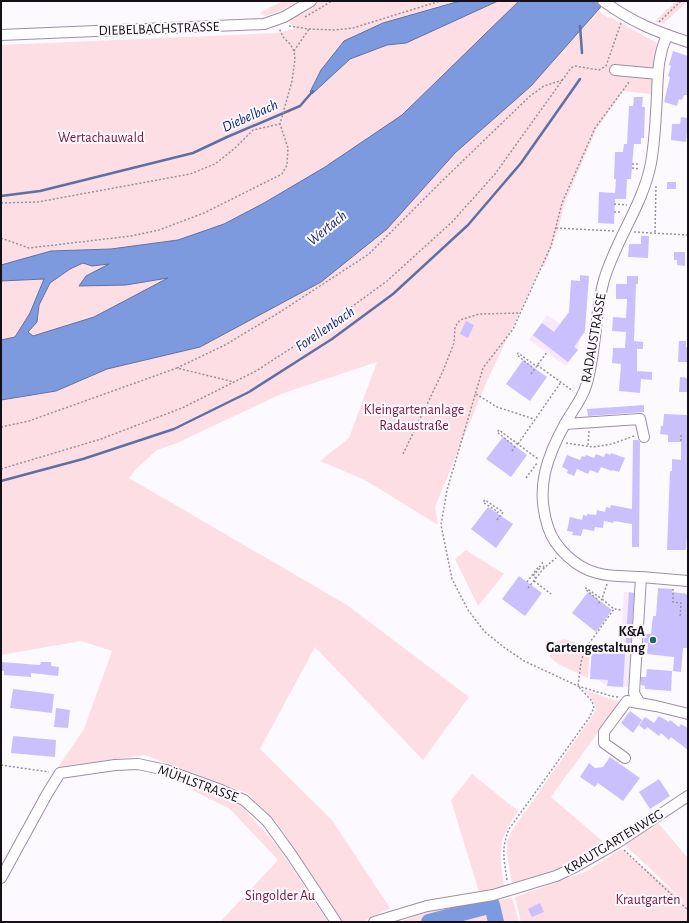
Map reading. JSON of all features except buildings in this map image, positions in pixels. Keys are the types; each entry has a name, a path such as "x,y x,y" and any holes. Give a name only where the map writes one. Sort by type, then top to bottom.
{"street":[{"name":"DIEBELBACHSTRASSE","path":"1,35 264,24 284,17 311,1"},
{"path":"603,1 625,16 656,32 688,42"},
{"name":"RADAUSTRASSE","path":"667,35 659,55 654,146 650,165 638,205 615,250 604,280 599,302 595,347 590,371 581,397 543,462 542,501 548,529 554,540 563,551 584,568 596,573 610,575 688,581"},
{"path":"610,68 636,73 658,74"},
{"path":"565,424 640,419 644,437"},
{"path":"639,702 634,693 641,578"},
{"path":"625,758 604,743 604,732 627,701 639,702 688,714"},
{"name":"MÜHLSTRASSE","path":"60,773 115,765 138,764 166,770 244,800 267,821 291,854 336,922"},
{"path":"1,878 60,773"},
{"name":"KRAUTGARTENWEG","path":"374,922 427,906 493,895 556,876 617,843 688,796"}],"path":[{"path":"300,19 332,1"},
{"path":"293,22 287,26 308,29 335,30 353,28 440,1"},
{"path":"657,24 681,1"},
{"path":"1,469 102,439 182,408 256,371 324,327 387,281 452,222 495,174 571,68 575,66 599,70 610,68 618,27 621,23"},
{"path":"1,238 29,248 131,236 159,230 204,213 282,174 288,165 288,148 280,124 292,81 295,59 294,51 283,37 279,28"},
{"path":"294,51 308,29"},
{"path":"618,697 578,686 524,661 485,632 468,610 452,579 441,525 447,490 483,368 513,329 551,246 562,203 595,128 636,73"},
{"path":"1,428 29,421 177,368 225,345 256,326 369,254 530,96 544,86 563,80"},
{"path":"1,203 38,202 190,174 215,164 234,149 253,130 280,124"},
{"path":"655,233 656,184"},
{"path":"556,228 688,235"},
{"path":"403,454 454,343 455,326 460,320 479,314 520,313"},
{"path":"531,374 547,352"},
{"path":"532,367 517,355 518,353 581,397"},
{"path":"177,368 234,382"},
{"path":"512,451 561,382"},
{"path":"476,394 497,407 535,420"},
{"path":"588,423 588,446"},
{"path":"512,444 498,432 499,430 543,462 526,478"},
{"path":"682,434 681,441 683,442"},
{"path":"556,442 593,447 612,444 634,436 644,437"},
{"path":"497,513 498,512 483,502 485,500 503,512 497,520"},
{"path":"528,588 544,568 563,551"},
{"path":"542,562 544,568"},
{"path":"527,582 539,566 541,567 534,576 536,578"},
{"path":"597,605 602,599 610,575"},
{"path":"674,580 673,602 681,603 680,618"},
{"path":"534,581 551,594"},
{"path":"597,599 585,589 586,588 602,599 614,609 622,610"},
{"path":"578,686 581,662 585,649 614,609"},
{"path":"509,890 503,854 505,840 509,829 589,718 594,708 592,701 578,686"},
{"path":"1,765 60,773"},
{"path":"617,843 688,910"}],"shaded area":[{"path":"547,315 560,324 564,318 585,332 580,338 578,350 566,366 529,340"},
{"path":"624,592 637,593 631,687 607,686 597,679 590,679 592,646 599,647 610,653 620,653"}],"green space":[{"path":"283,1 298,1 282,10 266,16 259,13"},
{"name":"Wertachauwald","path":"319,1 460,1 383,23 344,64 350,59 387,45 406,43 498,1 519,1 402,115 325,167 264,203 224,224 178,240 111,249 51,251 1,265 1,45 277,33 295,29 288,19"},
{"path":"676,1 688,1 663,24 655,21"},
{"name":"Kleingartenanlage Radaustraße","path":"598,10 608,18 610,17 657,43 651,94 623,91 596,130 564,205 558,231 544,267 542,265 487,381 435,507 438,525 365,480 320,461 349,438 377,362 281,394 177,443 157,450 138,467 129,478 347,605 469,697 423,760 315,647 260,749 332,820 390,908 362,922 342,922 276,822 247,793 144,755 58,767 84,729 112,651 81,641 1,655 1,400 56,391 107,369 200,347 455,153 531,86"},
{"path":"83,263 92,266 110,264 126,285 169,278 94,317 33,336 28,332 37,322 39,305 50,283 70,269"},
{"path":"44,278 30,313 15,337 1,340 1,281"},
{"path":"466,550 504,574 478,606 455,559"},
{"path":"564,639 590,647 588,678 558,664 550,657 552,645"},
{"path":"584,690 620,702 551,797 607,845 553,873 512,884 507,854 507,841 513,829 596,709 593,700"},
{"path":"472,774 518,811 506,831 501,847 501,863 504,886 479,892 451,800"},
{"name":"Singolder Au","path":"196,785 237,801 279,848 328,922 220,922 278,860 230,809 192,790"},
{"name":"Krautgarten","path":"658,823 688,858 688,922 521,922 515,897 585,872 621,849 682,899 625,845"},
{"path":"512,898 519,922 400,922 425,912"}],"water":[{"path":"460,1 498,1 406,43 387,45 350,59 312,94 310,92 321,70 344,41 383,23"},
{"name":"Wertach","path":"519,1 606,1 531,86 455,153 387,229 321,282 200,347 107,369 56,391 1,400 1,340 15,337 30,313 44,279 1,281 1,265 51,251 111,249 178,240 224,224 264,203 325,167 402,115","holes":["83,263 92,266 109,264 86,276 79,286 126,285 168,278 94,317 33,336 28,332 37,322 39,305 50,283 70,269"]}],"waterway":[{"name":"Forellenbach","path":"580,26 582,53"},
{"name":"Forellenbach","path":"1,481 83,459 174,429 249,392 332,339 393,294 468,225 521,163 580,79"},
{"name":"Diebelbach","path":"1,196 40,191 193,153 300,106 313,91"},
{"path":"429,922 492,905 496,922"}],"place":[{"name":"K&A Gartengestaltung","path":"653,640"}]}
